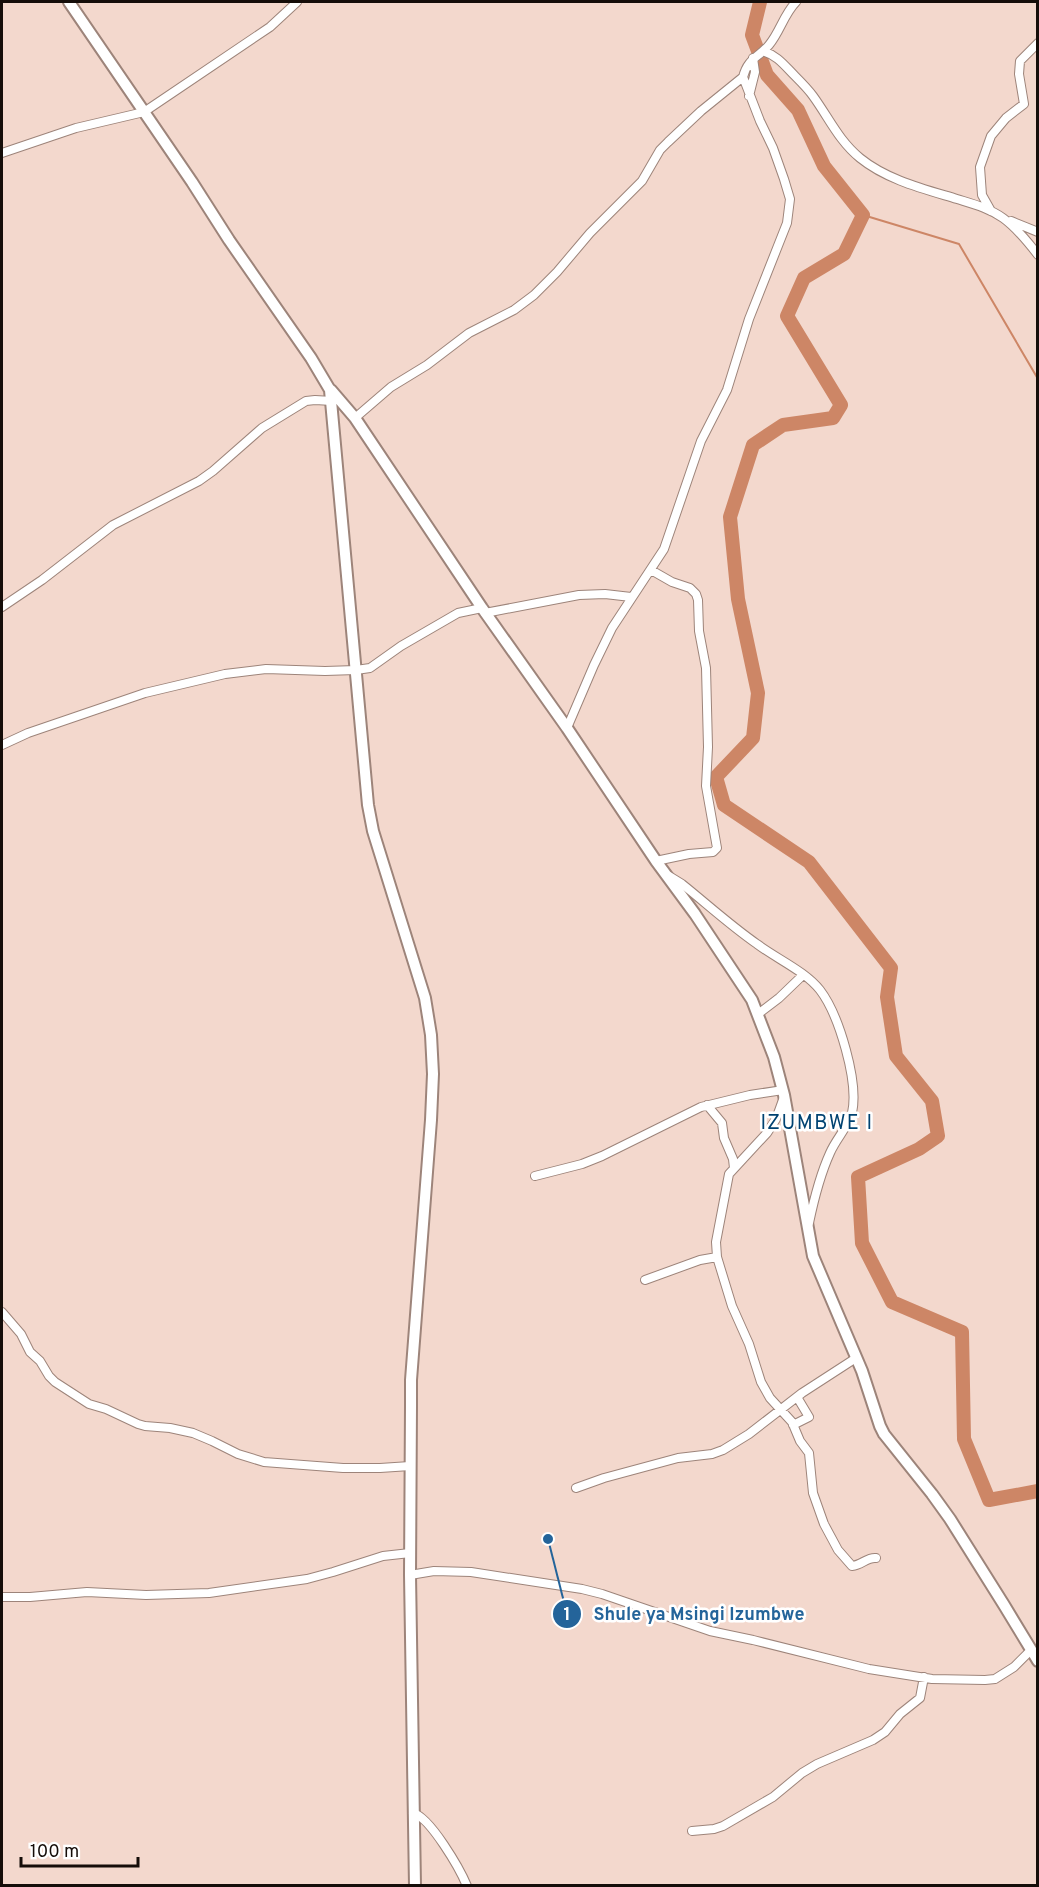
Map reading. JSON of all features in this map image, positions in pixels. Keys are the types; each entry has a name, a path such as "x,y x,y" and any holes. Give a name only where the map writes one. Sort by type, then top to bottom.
{"main road":[{"path":"69,2 311,358 331,395 355,418 752,1000 774,1057 783,1092 813,1256 856,1358 884,1434 933,1494 1005,1605 1038,1661"},
{"path":"331,395 366,790 373,831 425,999 431,1035 433,1074 431,1120 411,1380 410,1575 415,1886"}],"street":[{"path":"2,153 76,128 144,112 270,27 297,2"},
{"path":"567,728 605,641 631,597 664,549 701,441 727,390 749,319 788,223 790,199 784,179 743,77 744,72 757,55 772,41 796,2"},
{"path":"992,212 982,195 980,167 996,130 1006,118 1024,104 1019,74 1020,61 1038,43"},
{"path":"757,55 773,54 780,60 812,94 833,129 844,142 881,172 904,182 978,205 1004,219 1038,232"},
{"path":"749,96 757,55"},
{"path":"355,418 391,387 427,365 469,333 514,310 534,295 558,272 590,233 642,181 660,150 691,120 743,77"},
{"path":"1004,219 1038,255"},
{"path":"2,607 42,580 113,525 213,471 262,428 306,401 331,395"},
{"path":"651,570 672,582 690,588 698,600 699,635 706,668 708,740 706,786 717,848 713,852 656,861"},
{"path":"2,745 28,733 145,693 225,674 266,669 356,670 373,666 401,646 458,613 579,595 605,594 631,597"},
{"path":"668,875 754,942 803,975 820,990 837,1023 848,1060 853,1091 852,1114 827,1160 815,1195 807,1230"},
{"path":"758,1014 803,975"},
{"path":"535,1176 602,1156 707,1105 750,1095 783,1092 776,1119 767,1133 734,1168 727,1182 716,1242 717,1257 732,1306 749,1344 761,1382 770,1398 793,1425 810,1456 816,1502 824,1524 838,1550 852,1566 876,1558"},
{"path":"707,1105 722,1123 724,1138 733,1159 734,1168"},
{"path":"645,1280 693,1262 717,1257"},
{"path":"2,1312 21,1334 30,1352 40,1361 55,1382 89,1404 138,1424 193,1433 238,1454 264,1462 342,1468 410,1466"},
{"path":"576,1488 678,1458 712,1454 723,1450 856,1358"},
{"path":"793,1425 808,1417 797,1397"},
{"path":"2,1597 87,1592 146,1595 209,1593 297,1581 384,1556 410,1553"},
{"path":"410,1575 434,1571 471,1572 582,1589 710,1631 869,1669 946,1680 995,1679 1014,1667 1031,1650"},
{"path":"692,1831 714,1828 730,1822 773,1797 802,1773 817,1764 879,1736 900,1714 920,1698 924,1677"},
{"path":"413,1813 428,1822 456,1863 467,1886"}],"waterway":[{"path":"760,2 752,35 767,75 798,110 824,166 863,215 844,254 804,278 787,316 841,405 833,418 783,425 753,445 730,517 738,599 758,693 753,738 716,777 724,805 809,862 891,968 887,997 896,1056 932,1101 938,1136 919,1149 858,1177 862,1243 892,1302 962,1332 964,1439 989,1500 1038,1491"},
{"path":"863,215 959,244 1038,379"}],"place":[{"name":"Shule ya Msingi Izumbwe","path":"548,1539"}],"district":[{"name":"IZUMBWE I","path":"817,1122"}]}
